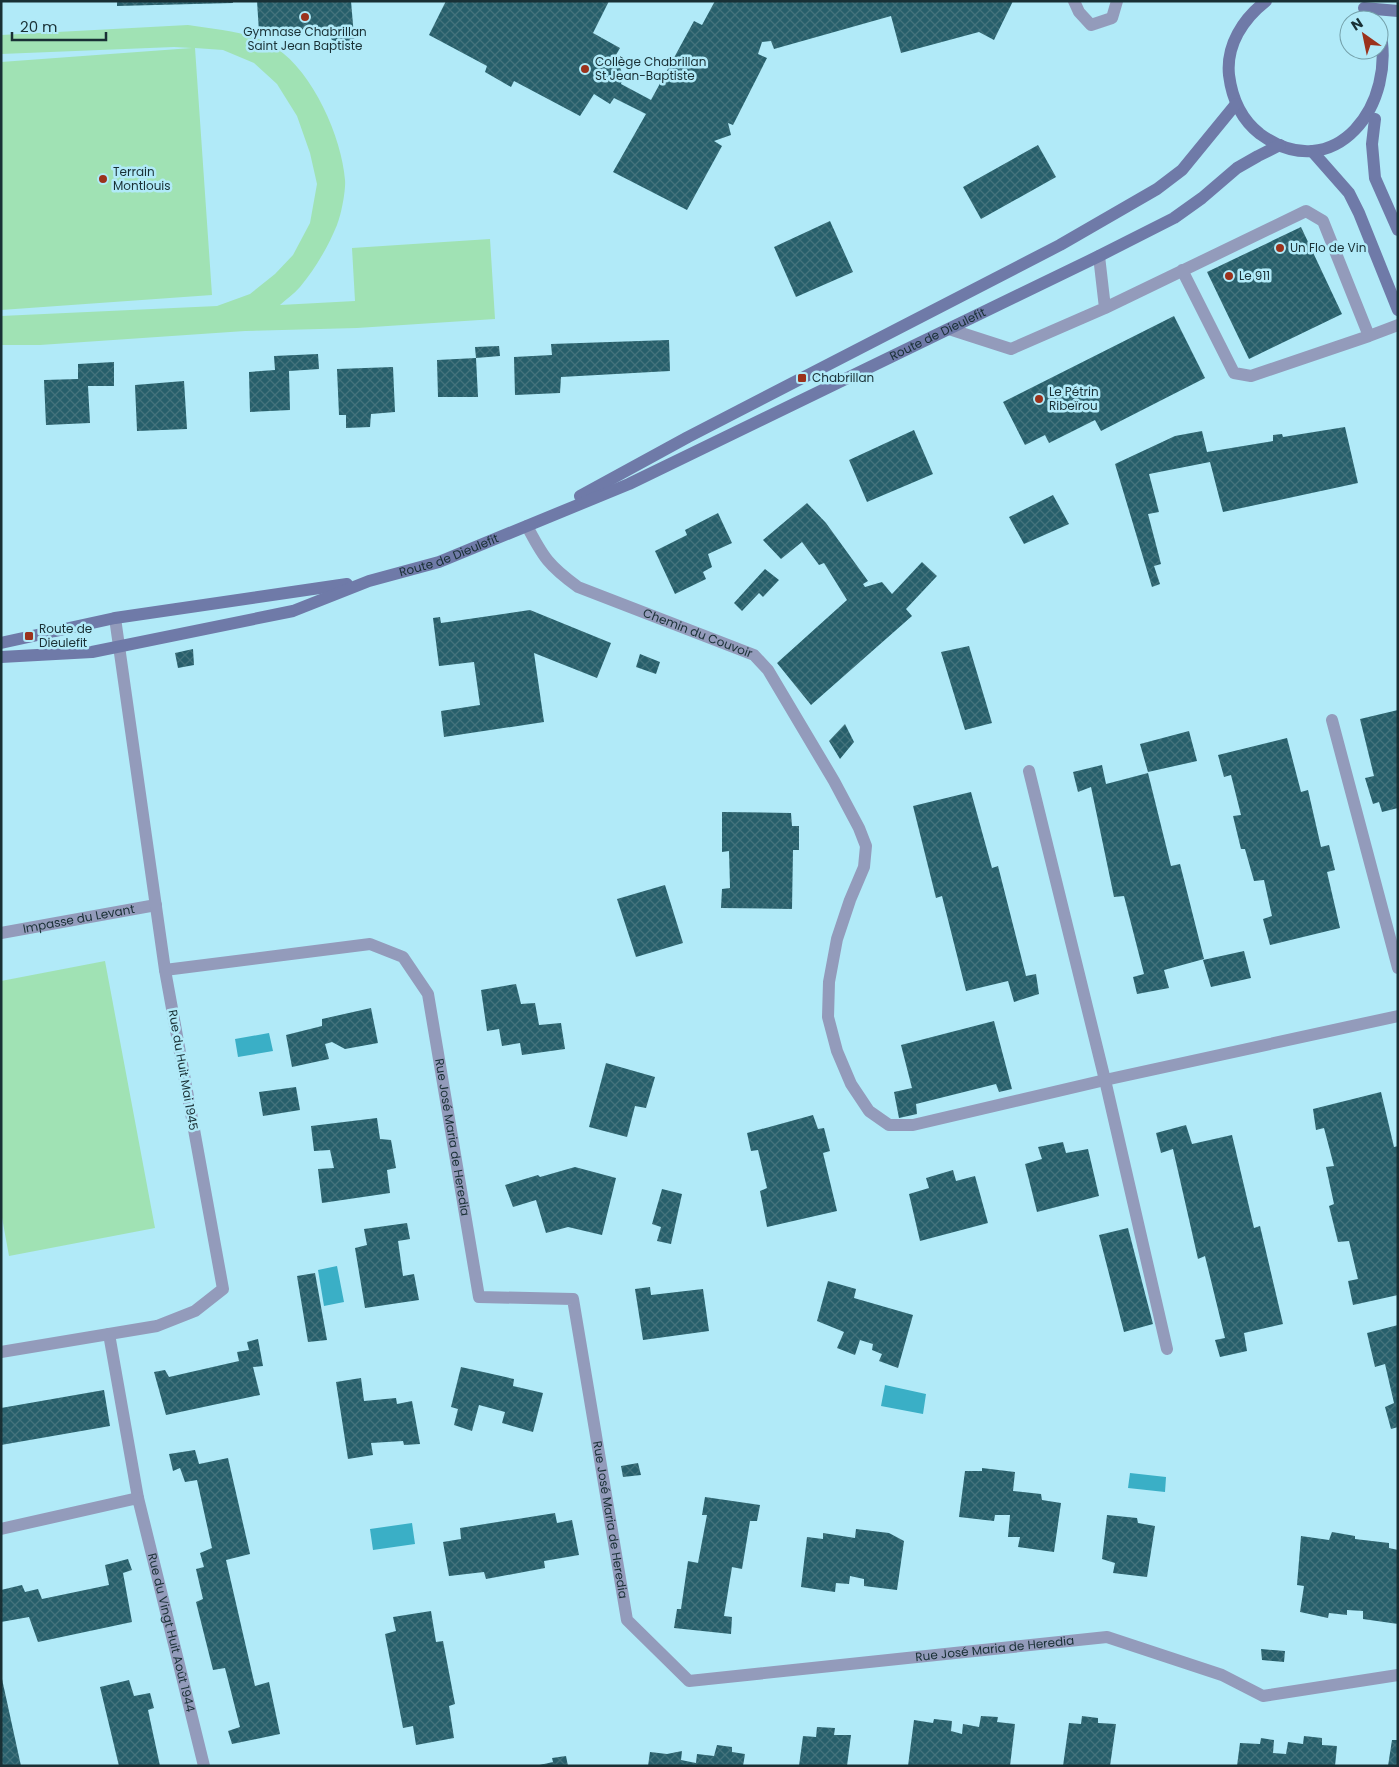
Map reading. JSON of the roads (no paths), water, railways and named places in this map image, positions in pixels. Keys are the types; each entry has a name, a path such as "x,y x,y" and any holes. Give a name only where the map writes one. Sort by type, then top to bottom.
{"main road":[{"path":"1266,1 1252,7 1234,40 1229,72 1231,89 1236,104 1244,117 1254,129 1280,145 1296,150 1324,150 1347,142 1367,128 1375,119 1387,98 1392,73 1389,48"},
{"path":"1360,4 1398,11"},
{"name":"Route de Dieulefit","path":"527,526 688,436 1060,245 1157,189 1182,170 1236,104"},
{"path":"1375,119 1372,152 1375,178 1398,230"},
{"name":"Route de Dieulefit","path":"1,657 92,652 294,611 369,581 439,562 636,480 1099,256 1174,218 1202,198 1236,168 1280,145"},
{"path":"1312,151 1349,193 1360,213 1398,310"},
{"name":"Route de Dieulefit","path":"1,643 115,618 369,581"}],"street":[{"path":"1074,1 1078,12 1091,25 1112,18 1117,1"},
{"path":"949,329 1011,349 1105,308 1306,211 1323,220 1369,336"},
{"path":"1099,256 1105,308"},
{"path":"1182,270 1234,373 1250,376 1398,326"},
{"name":"Chemin du Couvoir","path":"527,526 542,555 557,572 578,587 754,655 768,670 834,781 859,828 866,846 864,867 850,900 837,939 829,982 828,1017 837,1051 852,1084 869,1111 889,1125 913,1125 1105,1080 1398,1016"},
{"name":"Rue du Huit Mai 1945","path":"1,1352 157,1326 195,1312 223,1289 165,970 115,618"},
{"path":"1332,720 1398,968"},
{"path":"1029,771 1105,1080 1167,1349"},
{"name":"Impasse du Levant","path":"1,933 156,905"},
{"name":"Rue José Maria de Heredia","path":"165,970 370,944 403,957 428,994 479,1297 573,1299 627,1620 689,1681 1107,1637 1222,1675 1263,1696 1398,1675"},
{"name":"Rue du Vingt Huit Août 1944","path":"109,1334 138,1498 204,1766"},
{"path":"1,1529 138,1498"}],"water":[{"path":"269,1033 273,1051 238,1057 235,1039"},
{"path":"337,1266 344,1302 324,1306 318,1270"},
{"path":"885,1385 926,1394 923,1414 881,1406"},
{"path":"1130,1473 1166,1477 1165,1492 1128,1488"},
{"path":"412,1523 415,1544 373,1550 370,1529"}],"place":[{"name":"Gymnase Chabrillan Saint Jean Baptiste","path":"305,17"},
{"name":"Collège Chabrillan St Jean-Baptiste","path":"585,69"},
{"name":"Terrain Montlouis","path":"103,179"},
{"name":"Un Flo de Vin","path":"1280,248"},
{"name":"Le 911","path":"1229,276"},
{"name":"Chabrillan","path":"802,378"},
{"name":"Le Pétrin Ribeïrou","path":"1039,399"},
{"name":"Route de Dieulefit","path":"29,636"}]}
